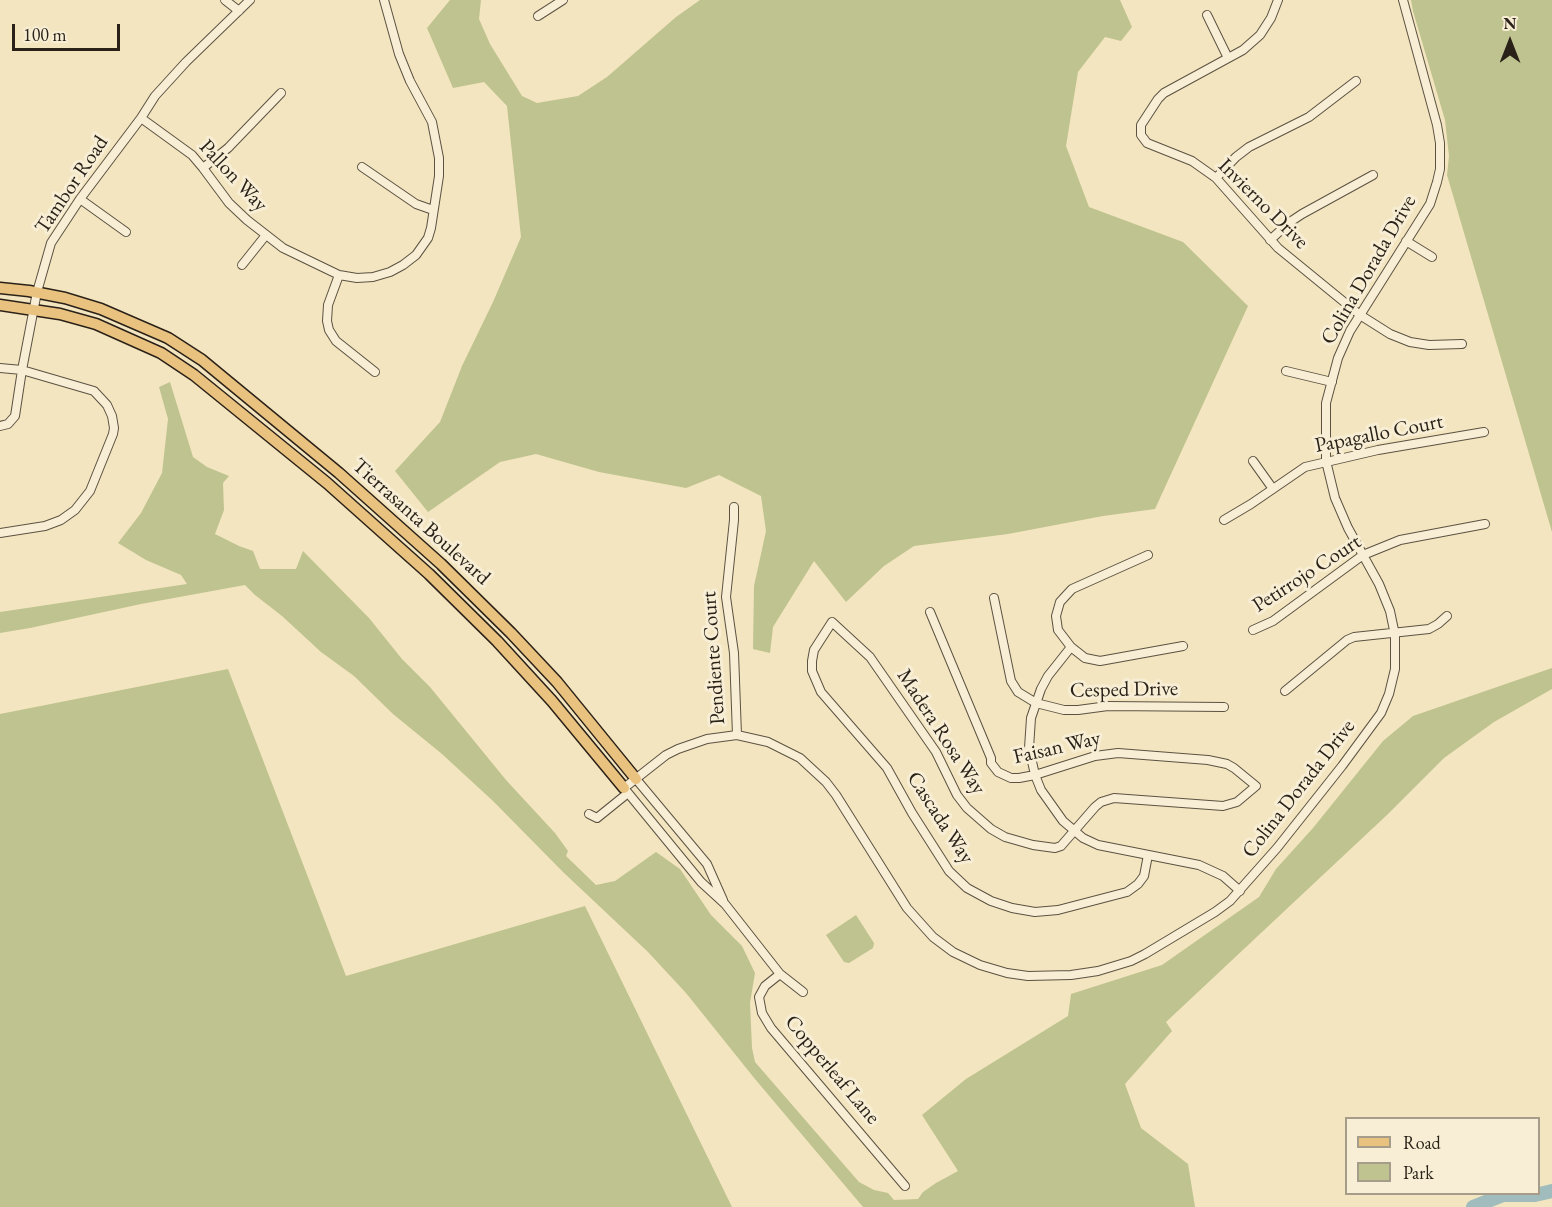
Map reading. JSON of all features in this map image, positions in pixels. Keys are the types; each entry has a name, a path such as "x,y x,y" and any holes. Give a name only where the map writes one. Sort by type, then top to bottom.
{"main road":[{"name":"Tierrasanta Boulevard","path":"0,288 37,292 101,309 168,338 202,360 339,473 431,555 542,666 636,779"},
{"name":"Tierrasanta Boulevard","path":"0,305 35,309 96,324 161,353 194,375 327,483 429,574 497,641 552,701 626,790"},
{"path":"378,528 394,534 421,557 431,555"}],"street":[{"path":"225,0 238,11"},
{"name":"Tambor Road","path":"0,426 8,424 15,416 37,292 51,243 155,96 186,62 250,0"},
{"name":"Pallon Way","path":"141,118 192,155 229,202 247,220 283,248 339,275 357,278 373,277 390,272 416,255 428,238 439,176 439,159 432,122 402,63 384,0"},
{"path":"538,16 563,0"},
{"path":"1207,15 1228,58 1243,50 1260,34 1271,18 1278,0"},
{"name":"Colina Dorada Drive","path":"589,814 597,818 636,779 666,755 678,749 707,740 737,735 768,742 800,758 826,782 907,908 933,937 953,952 980,965 1028,976 1071,975 1098,971 1131,961 1215,912 1240,891 1342,766 1381,713 1389,694 1395,669 1395,632 1390,611 1379,584 1348,528 1335,498 1326,461 1326,403 1338,358 1346,340 1430,204 1440,170 1437,125 1402,0"},
{"name":"Invierno Drive","path":"1228,58 1164,93 1141,125 1141,135 1148,143 1192,161 1216,178 1278,248 1360,315 1390,334 1410,342 1429,345 1462,344"},
{"path":"1216,178 1249,147 1309,117 1356,81"},
{"path":"203,168 228,148 281,93"},
{"path":"362,167 416,204 433,210"},
{"path":"1270,240 1302,214 1373,175"},
{"path":"80,199 126,232"},
{"path":"242,265 266,235"},
{"path":"1406,241 1432,257"},
{"path":"339,275 328,305 329,330 336,341 375,372"},
{"path":"0,368 22,370 94,391 104,399 113,422 113,434 90,491 75,510 45,526 0,533"},
{"path":"1286,371 1332,381"},
{"name":"Papagallo Court","path":"1224,520 1305,467 1378,450 1484,432"},
{"path":"1253,461 1273,489"},
{"name":"Pendiente Court","path":"734,507 726,597 734,653 737,735"},
{"name":"Petirrojo Court","path":"1253,630 1272,621 1363,555 1400,540 1485,524"},
{"path":"1148,555 1072,589 1060,602 1056,616 1058,630 1071,647 1085,658 1100,661 1183,646"},
{"name":"Cesped Drive","path":"994,598 1011,681 1018,692 1036,703 1064,710 1108,706 1224,706"},
{"name":"Faisan Way","path":"930,612 991,758 991,763 998,772 1011,778 1019,778 1095,756 1118,753 1208,760 1227,764 1256,786"},
{"path":"1285,691 1347,640 1354,637 1429,629 1447,616"},
{"name":"Madera Rosa Way","path":"832,622 870,657 936,752 957,795 967,808 991,829 1005,837 1055,849 1061,846 1101,802 1114,798 1223,806 1237,802 1256,786"},
{"name":"Cascada Way","path":"832,622 814,650 812,661 812,671 821,692 887,768 949,871 967,888 991,901 1012,908 1035,912 1058,910 1127,892 1144,876 1148,855"},
{"path":"1071,647 1048,676 1031,718 1029,748 1041,790 1063,821 1083,838 1098,845 1199,865 1223,876 1240,891"},
{"name":"Tierrasanta Boulevard","path":"636,779 707,864 725,904"},
{"name":"Tierrasanta Boulevard","path":"626,790 700,882 725,904 780,974 803,992"},
{"name":"Copperleaf Lane","path":"780,974 765,986 759,997 762,1013 771,1028 905,1186"}],"green space":[{"path":"450,0 481,0 479,19 490,44 522,96 537,103 578,96 607,77 676,17 700,0 1120,0 1132,27 1121,41 1105,37 1078,72 1066,146 1089,207 1183,242 1248,306 1155,509 1103,516 1008,534 914,546 884,566 846,602 814,561 773,627 770,653 753,649 754,586 766,531 761,496 719,475 686,488 599,472 536,454 500,462 428,512 395,471 440,422 462,366 521,237 507,106 484,82 453,88 427,28"},
{"path":"1411,0 1552,0 1552,532 1447,175 1449,156 1445,120"},
{"path":"170,382 193,457 207,467 229,476 223,483 224,510 215,534 253,551 260,569 296,569 303,551 369,618 402,659 430,687 506,780 555,833 568,851 566,856 596,885 615,881 656,852 680,869 711,915 742,946 755,973 750,1003 752,1048 755,1062 859,1182 874,1190 888,1193 894,1200 918,1199 923,1192 958,1171 922,1115 966,1079 1068,1016 1071,994 1162,965 1259,897 1276,869 1313,828 1383,741 1413,716 1552,668 1552,689 1494,722 1444,758 1388,814 1166,1022 1172,1031 1125,1084 1141,1128 1188,1164 1195,1207 863,1207 686,993 648,952 442,754 393,714 354,676 321,652 245,585 0,633 0,612 187,584 181,575 146,560 118,543 141,513 162,473 168,419 159,387"},
{"path":"228,669 346,976 585,906 732,1207 0,1207 0,714"},
{"path":"856,915 874,943 873,948 849,963 844,962 826,935"}],"waterway":[{"path":"1540,1194 1552,1191"},
{"path":"1473,1207 1503,1195"},
{"path":"1503,1195 1535,1195"}]}
